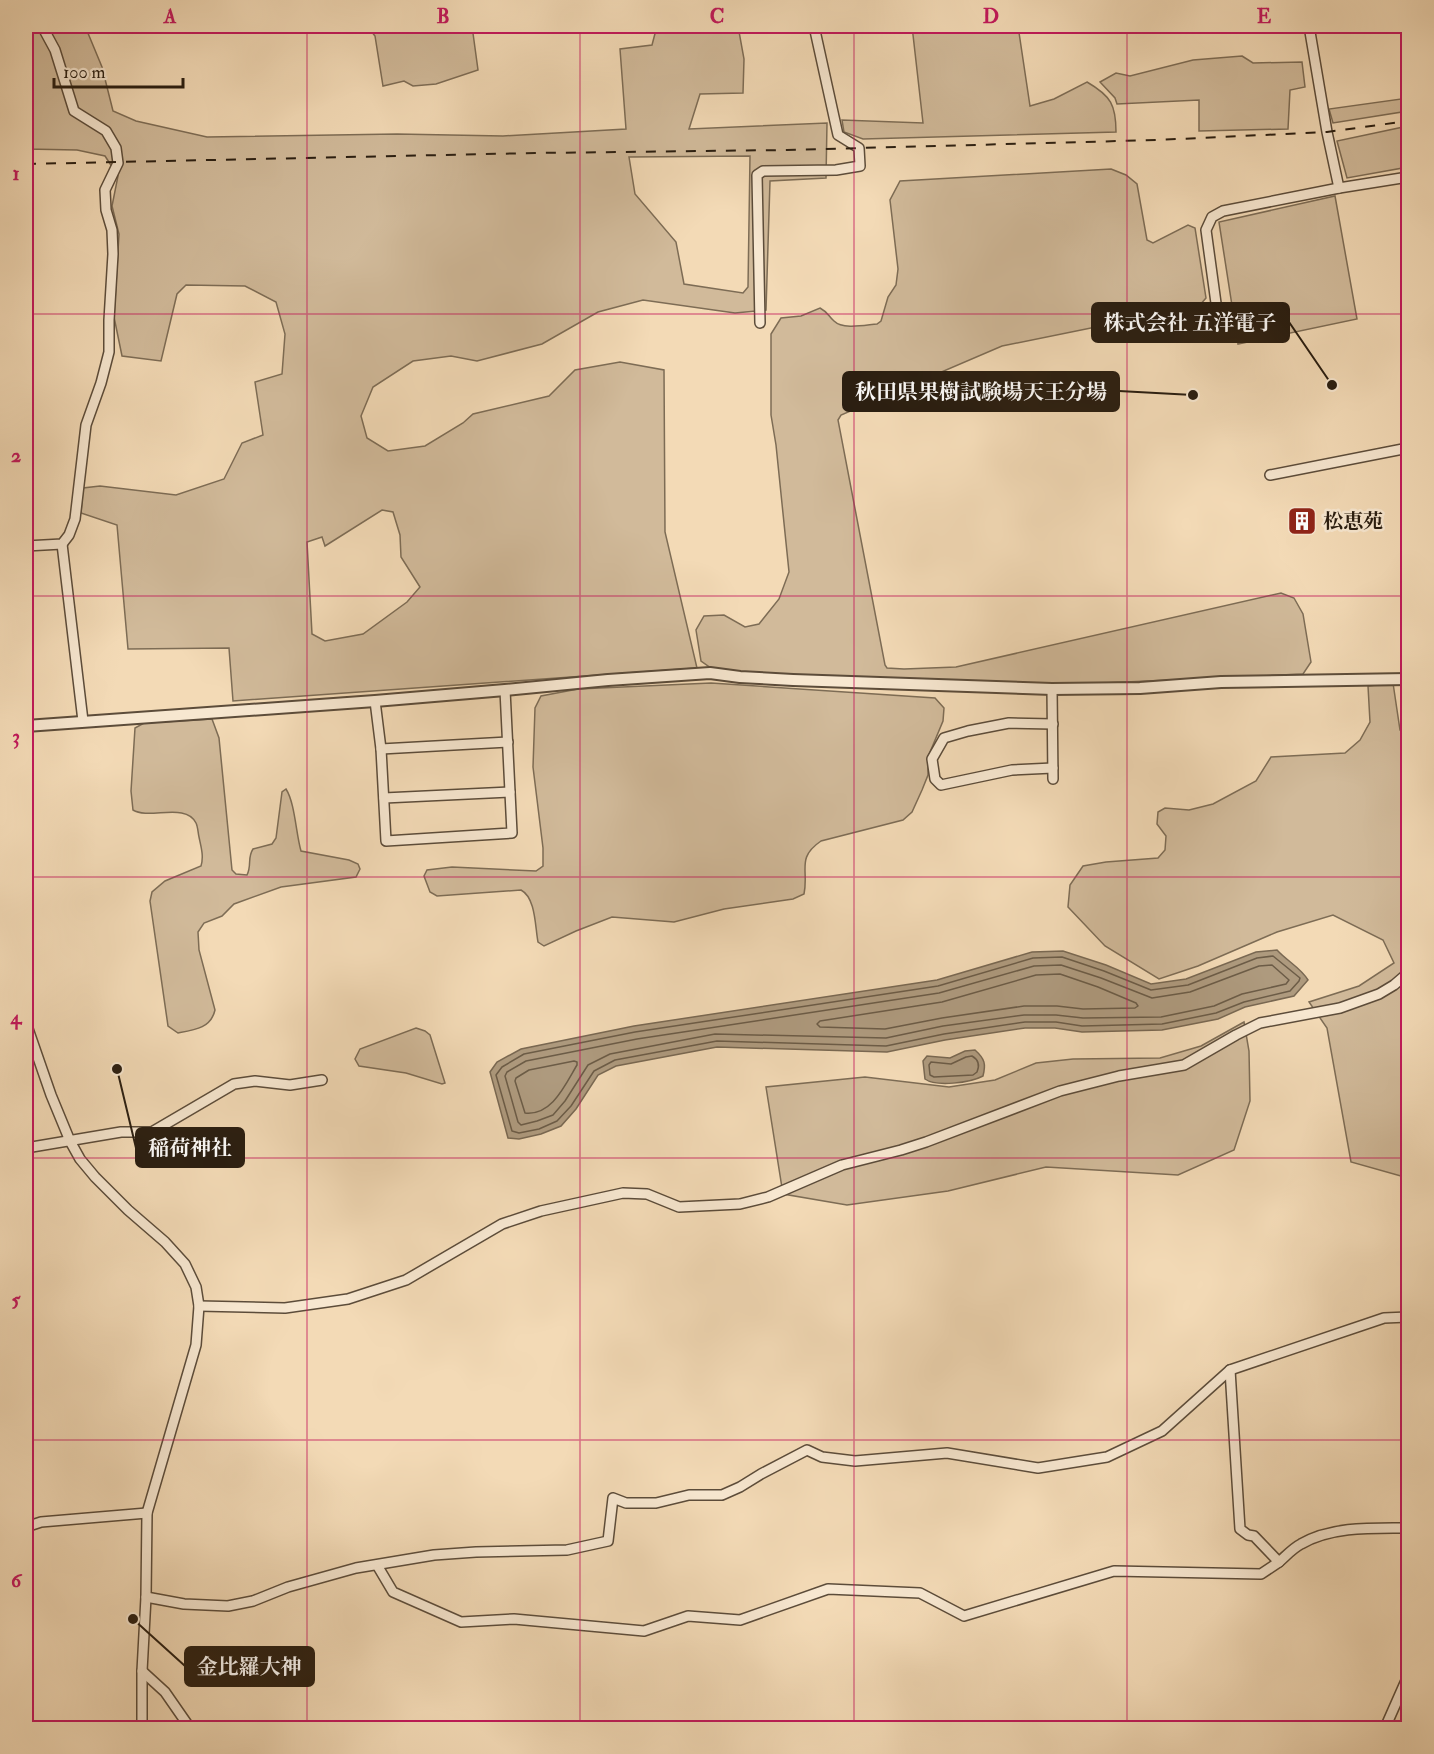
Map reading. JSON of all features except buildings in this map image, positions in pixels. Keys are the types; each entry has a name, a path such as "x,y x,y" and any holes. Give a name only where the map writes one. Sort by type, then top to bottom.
{"street":[{"path":"42,26 55,50 74,111 106,130 116,148 118,163 105,190 106,210 112,230 113,254 109,352 86,425 75,519 69,535 62,544 83,721"},
{"path":"760,323 757,175 764,171 836,170 860,166 859,148 838,135 814,26"},
{"path":"1309,26 1339,188"},
{"path":"1216,303 1206,230 1212,217 1223,211 1408,177"},
{"path":"1270,475 1408,448"},
{"path":"26,546 62,544"},
{"path":"26,726 375,701 710,673 793,680 1052,689 1140,688 1221,682 1408,679"},
{"path":"1052,689 1053,779"},
{"path":"375,701 381,749 386,841 512,833 505,690"},
{"path":"1053,724 1009,723 968,731 944,738 932,759 935,779 941,784 1012,770 1053,768"},
{"path":"381,749 508,742"},
{"path":"384,798 510,792"},
{"path":"199,1306 285,1308 348,1299 406,1280 502,1224 541,1211 623,1193 647,1194 679,1207 740,1204 768,1197 843,1165 926,1142 1060,1091 1119,1076 1184,1065 1260,1023 1340,1008 1379,994 1408,973"},
{"path":"26,1023 51,1095 80,1159 94,1177 165,1242 185,1264 196,1287 199,1306 196,1345 147,1513 142,1728"},
{"path":"26,1148 121,1132 152,1132 234,1084 255,1081 290,1085 322,1080"},
{"path":"146,1597 184,1604 228,1606 253,1601 288,1587 356,1568 434,1555 567,1550 608,1541 613,1498 626,1503 656,1503 689,1495 722,1495 807,1450 822,1457 855,1461 946,1453 1038,1468 1107,1457 1162,1431 1230,1370 1384,1318 1408,1317"},
{"path":"1230,1370 1239,1529 1254,1536 1279,1562"},
{"path":"26,1527 41,1522 147,1513"},
{"path":"377,1565 393,1592 461,1622 514,1619 644,1631 688,1616 740,1620 828,1589 920,1593 964,1616 1114,1571 1261,1574 1299,1545 1318,1536 1351,1530 1408,1528"},
{"path":"142,1671 165,1692 190,1728"},
{"path":"1385,1728 1408,1676"}],"shaded area":[{"path":"26,26 85,26 102,67 113,111 136,121 207,137 397,134 503,136 626,129 620,49 652,45 657,26 738,26 744,59 743,93 700,94 689,129 827,123 826,178 770,181 766,310 735,313 643,300 598,312 542,344 477,361 451,356 413,361 373,387 361,416 367,438 388,451 425,446 463,423 473,414 549,396 575,370 620,362 664,370 665,532 697,668 233,701 229,648 128,649 117,525 81,513 83,488 100,486 176,495 224,479 242,443 263,435 255,382 282,374 285,334 276,302 245,286 186,285 177,294 161,361 122,356 114,317 119,234 112,206 118,176 105,156 77,150 26,149","holes":["750,156 748,287 743,293 684,284 676,242 635,194 629,157","382,510 393,512 400,535 401,557 420,587 407,602 363,634 325,641 312,634 307,542 322,537 325,546"]},
{"path":"367,26 472,26 478,70 436,84 413,86 404,81 383,86 375,36"},
{"path":"912,26 1018,26 1030,106 1054,99 1087,82 1102,92 1110,102 1115,115 1116,132 863,139 844,132 842,120 923,123"},
{"path":"1242,56 1253,63 1302,62 1305,87 1290,90 1288,129 1199,131 1199,100 1117,104 1115,98 1100,82 1116,73 1130,76 1193,60"},
{"path":"1408,98 1408,111 1333,123 1329,109"},
{"path":"1408,126 1408,167 1347,178 1337,141"},
{"path":"1111,169 1126,175 1137,184 1147,240 1153,243 1188,225 1195,228 1206,298 1199,306 1002,346 841,415 838,420 885,665 887,668 904,669 956,667 1281,593 1294,598 1303,614 1311,662 1303,674 1058,685 744,673 711,668 701,661 696,630 704,616 724,615 745,627 759,624 779,599 789,572 771,415 771,334 781,318 801,316 820,308 838,324 854,326 877,324 881,321 888,297 896,285 898,269 890,200 900,181"},
{"path":"1335,196 1357,319 1238,344 1219,222"},
{"path":"711,683 935,698 944,708 943,721 928,757 928,775 912,812 903,820 821,841 808,853 806,859 804,894 793,899 724,909 674,922 612,917 544,946 538,942 530,899 521,890 437,896 430,892 424,876 427,870 452,867 536,871 543,866 543,848 533,767 535,708 541,696 578,689"},
{"path":"1393,683 1400,730 1408,730 1408,1178 1351,1162 1327,1028 1309,1002 1359,986 1394,963 1383,940 1333,915 1277,932 1198,966 1159,979 1105,946 1068,907 1070,885 1083,866 1158,858 1165,850 1166,836 1157,824 1158,812 1165,808 1189,810 1213,804 1256,781 1271,757 1345,753 1360,740 1370,722 1368,686"},
{"path":"212,719 219,738 232,870 236,874 247,875 253,849 272,844 276,838 282,792 286,789 291,802 301,851 349,860 358,864 360,869 356,877 281,887 234,904 222,916 204,923 198,932 199,950 215,1010 206,1024 178,1033 168,1026 150,901 152,892 165,881 201,866 202,852 197,825 191,817 176,812 140,813 133,810 131,791 135,728 144,723"},
{"path":"1244,1022 1249,1051 1250,1101 1234,1150 1178,1175 1046,1167 948,1191 847,1205 783,1194 766,1087 865,1077 949,1087 995,1080 1036,1063 1073,1059 1160,1058 1201,1046"},
{"path":"416,1028 430,1035 445,1083 406,1073 359,1066 355,1059 360,1049"}],"water":[{"path":"1277,950 1308,980 1294,996 1245,1007 1218,1019 1162,1030 1082,1032 1055,1028 1025,1028 945,1040 887,1052 717,1047 616,1066 598,1075 576,1109 561,1126 519,1139 508,1138 490,1072 497,1062 521,1049 634,1026 937,980 1032,952 1063,951 1106,965 1151,984 1186,979 1256,952"},
{"path":"975,1050 984,1062 983,1076 970,1081 953,1083 937,1083 925,1079 923,1061 927,1056 950,1058 965,1051"}],"railway":[{"path":"26,164 787,150 1157,140 1327,132 1408,121"}],"place":[{"name":"株式会社 五洋電子","path":"1332,385"},
{"name":"秋田県果樹試験場天王分場","path":"1193,395"},
{"name":"松恵苑","path":"1302,521"},
{"name":"稲荷神社","path":"117,1069"},
{"name":"金比羅大神","path":"133,1619"}]}
